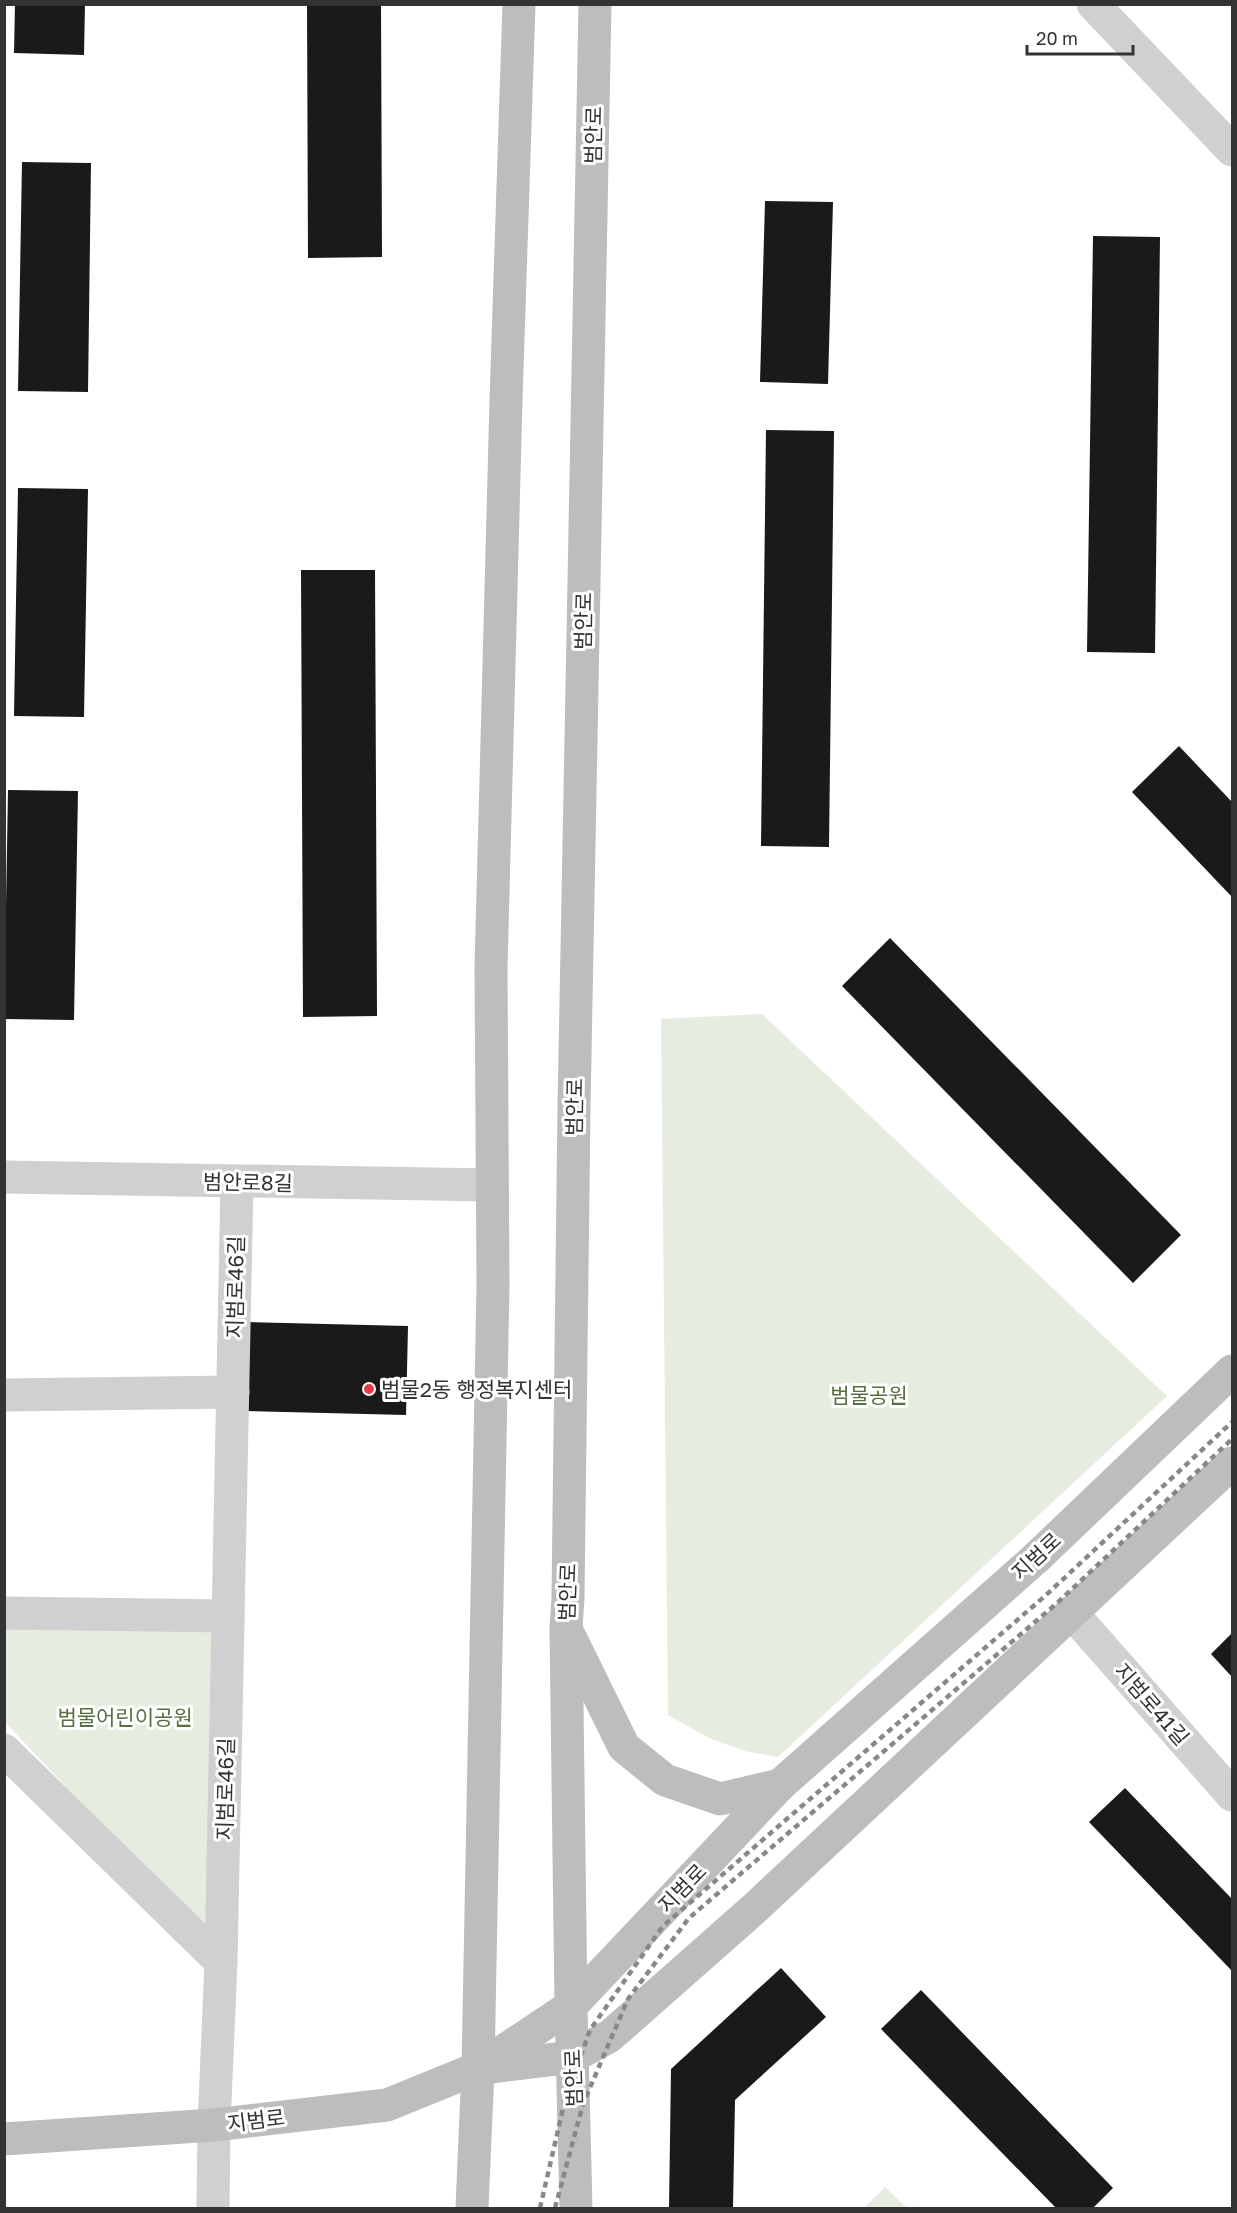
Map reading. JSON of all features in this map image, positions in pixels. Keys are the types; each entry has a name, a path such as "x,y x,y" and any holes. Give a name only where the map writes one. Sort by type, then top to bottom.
{"main road":[{"path":"472,2208 478,2068 493,1296 492,956 519,4"},
{"name":"범안로","path":"576,2208 566,1629 595,4"},
{"name":"지범로","path":"4,2139 214,2125 387,2105 478,2068 571,2006 780,1785 1036,1558 1233,1371"},
{"path":"478,2068 572,2057 610,2036 738,1923 1233,1462"},
{"path":"566,1629 624,1747 665,1780 720,1799 780,1785"}],"street":[{"path":"1094,4 1233,150"},
{"name":"범안로8길","path":"4,1177 492,1185"},
{"name":"지범로46길","path":"213,2208 221,1962 237,1182"},
{"path":"4,1395 232,1392"},
{"name":"지범로41길","path":"1071,1612 1233,1795"},
{"path":"4,1614 228,1616"},
{"path":"4,1750 221,1962"}],"green space":[{"name":"범물공원","path":"762,1014 1167,1396 778,1757 745,1751 709,1738 668,1715 661,1019"},
{"name":"범물어린이공원","path":"5,1623 218,1625 213,1943 5,1722"},
{"path":"885,2187 907,2208 864,2208"}],"building":[{"path":"15,4 85,4 84,55 14,53"},
{"path":"307,4 381,4 382,257 308,258"},
{"path":"22,162 91,163 88,392 18,391"},
{"path":"765,201 833,202 828,384 760,382"},
{"path":"1093,236 1160,237 1155,653 1087,652"},
{"path":"766,430 834,431 829,847 761,846"},
{"path":"18,488 88,489 84,717 14,716"},
{"path":"301,570 375,570 377,1016 303,1017"},
{"path":"1179,746 1232,802 1232,897 1132,792"},
{"path":"8,790 78,791 74,1020 4,1019"},
{"path":"890,938 1181,1235 1133,1283 842,986"},
{"path":"247,1322 408,1326 406,1415 245,1411"},
{"path":"1232,1633 1232,1677 1211,1654"},
{"path":"1125,1788 1232,1899 1232,1971 1089,1822"},
{"path":"781,1968 826,2017 735,2100 733,2208 669,2208 671,2069"},
{"path":"921,1990 1113,2188 1093,2208 1056,2208 881,2029"}],"railway":[{"path":"540,2208 565,2100 590,2030 663,1926 1045,1596 1232,1422"},
{"path":"555,2208 583,2104 628,1999 689,1918 1056,1604 1232,1439"}],"place":[{"name":"범물2동 행정복지센터","path":"369,1389"}]}
